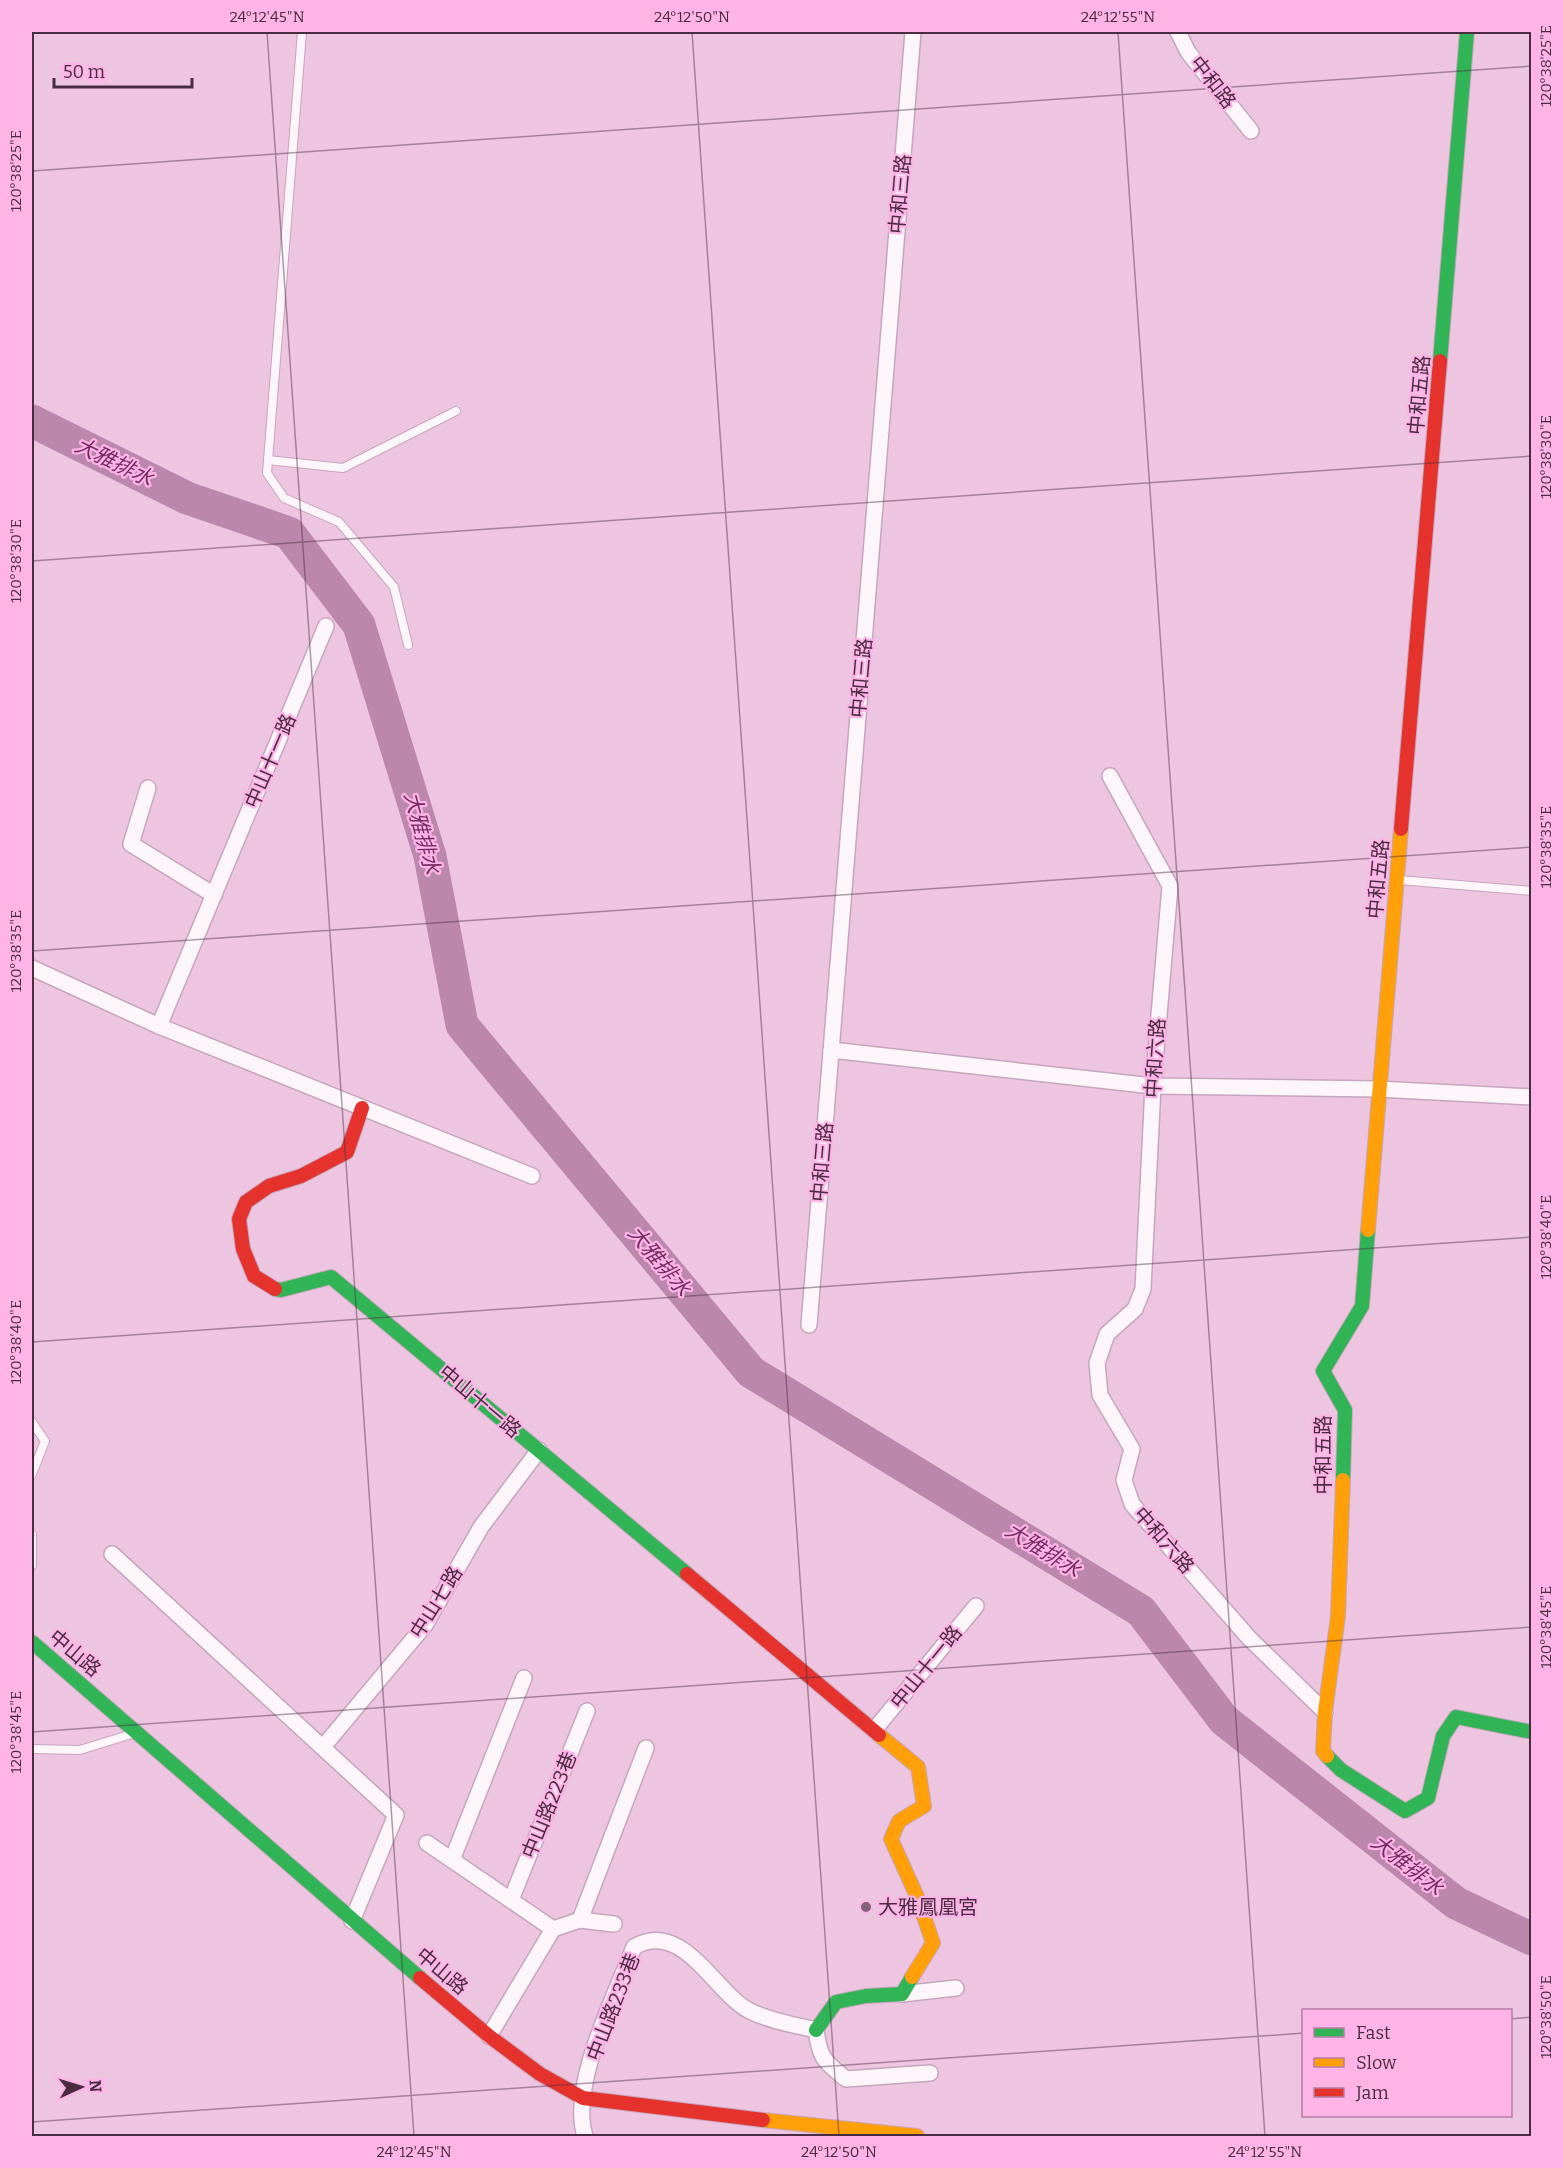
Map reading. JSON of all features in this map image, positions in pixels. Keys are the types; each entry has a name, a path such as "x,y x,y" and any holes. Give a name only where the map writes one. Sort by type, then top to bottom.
{"street":[{"name":"中和三路","path":"809,1324 912,32"},
{"name":"中和路","path":"1178,32 1188,52 1251,131"},
{"name":"中和五路","path":"1325,1712 1338,1616 1345,1410 1323,1371 1335,1348 1349,1334 1362,1306 1467,32"},
{"name":"中山十一路","path":"159,1026 326,626"},
{"name":"中和六路","path":"1110,777 1170,886 1153,1086 1143,1289 1135,1309 1107,1334 1098,1363 1100,1395 1132,1449 1124,1480 1132,1504 1249,1638 1325,1712"},
{"path":"148,788 131,844 214,895"},
{"path":"32,968 159,1026 532,1176"},
{"path":"831,1050 1153,1086 1378,1090 1532,1097"},
{"name":"中山十一路","path":"362,1108 347,1152 301,1176 268,1186 246,1202 239,1219 243,1249 254,1276 269,1287 281,1290 331,1277 918,1767 924,1806 899,1821 891,1839 918,1899 933,1943 902,1994"},
{"name":"中山七路","path":"323,1747 425,1625 481,1527 539,1450"},
{"path":"112,1554 396,1815 352,1921"},
{"name":"中山十一路","path":"875,1729 976,1606"},
{"name":"中山路","path":"32,1642 140,1732 352,1921 489,2037 540,2074 583,2098 671,2111 917,2136"},
{"path":"452,1860 524,1678"},
{"name":"中山路223巷","path":"511,1900 587,1711"},
{"path":"1325,1712 1323,1751 1341,1770 1405,1811 1428,1798 1443,1736 1456,1717 1532,1732"},
{"path":"580,1920 646,1748"},
{"path":"427,1843 553,1929"},
{"path":"489,2037 553,1929 580,1920 614,1924"},
{"name":"中山路233巷","path":"583,2098 593,2051 634,1947 648,1939 660,1941 690,1955 747,2011 816,2031"},
{"path":"930,2073 846,2079 823,2061 819,2053 816,2031 836,2002 956,1988"},
{"path":"583,2098 581,2124 585,2136"}],"lane":[{"path":"302,32 267,473 284,498 339,522 394,587 408,645"},
{"path":"268,460 343,468 456,411"},
{"path":"1398,879 1532,891"},
{"path":"32,1422 45,1441 32,1474"},
{"path":"32,1535 32,1564"},
{"path":"32,1749 80,1750 140,1732"}],"waterway":[{"name":"大雅排水","path":"32,421 187,498 289,533 359,625 430,856 462,1025 751,1372 1141,1611 1224,1720 1456,1903 1532,1939"}],"traffic: fast":[{"path":"1440,361 1467,32"},
{"path":"1343,1480 1345,1410 1323,1371 1362,1306 1368,1230"},
{"path":"275,1289 281,1290 331,1277 687,1574"},
{"path":"32,1642 420,1978"},
{"path":"1327,1756 1341,1770 1405,1811 1428,1798 1443,1736 1456,1717 1532,1732"},
{"path":"816,2030 836,2002 866,1996 902,1994 912,1977"}],"traffic: slow":[{"path":"1368,1230 1401,829"},
{"path":"1327,1756 1323,1751 1325,1712 1338,1616 1343,1480"},
{"path":"879,1735 918,1767 924,1806 899,1821 891,1839 918,1899 933,1943 912,1977"},
{"path":"763,2120 917,2136"}],"traffic: jam":[{"path":"1401,829 1440,361"},
{"path":"275,1289 254,1276 243,1249 239,1219 246,1202 269,1186 301,1176 347,1152 362,1108"},
{"path":"687,1574 879,1735"},
{"path":"420,1978 489,2036 540,2074 583,2098 763,2120"}],"place":[{"name":"大雅鳳凰宮","path":"866,1907"}]}
